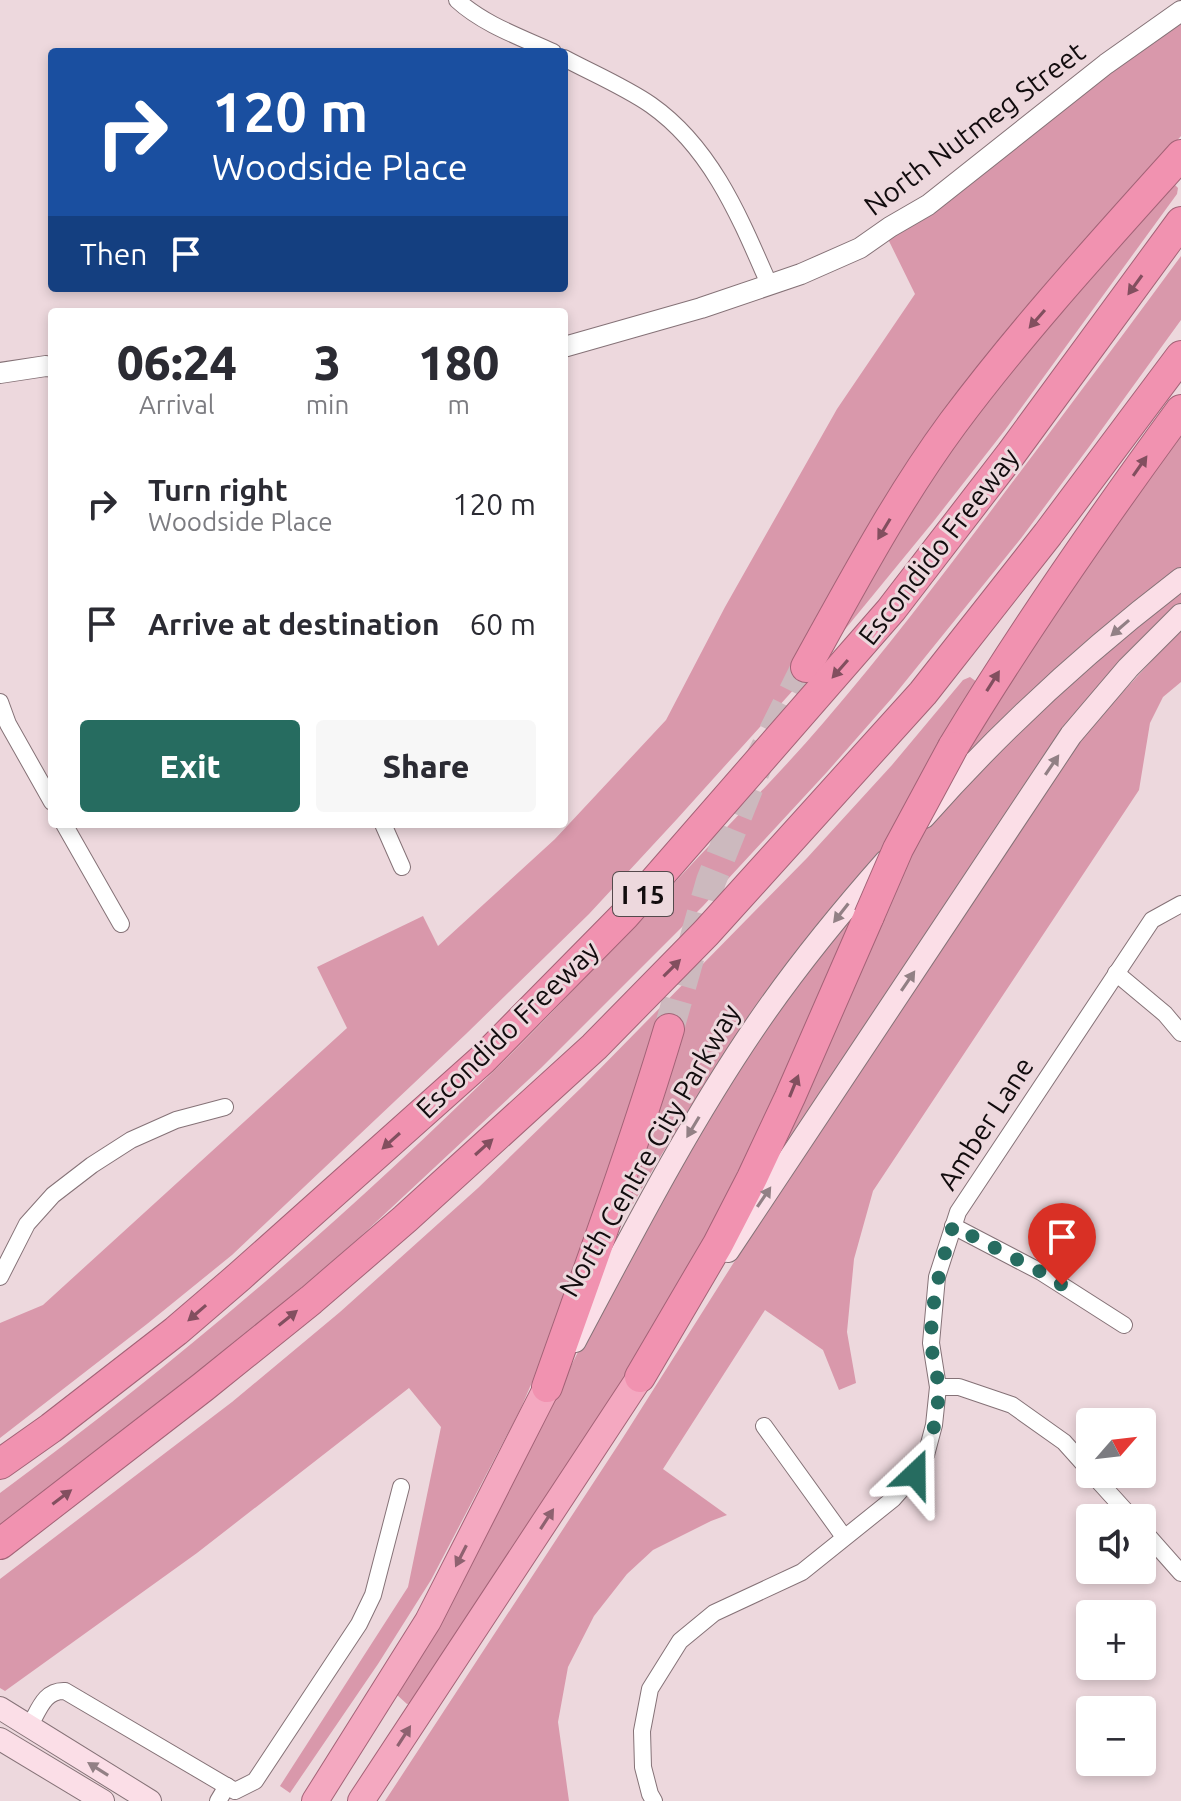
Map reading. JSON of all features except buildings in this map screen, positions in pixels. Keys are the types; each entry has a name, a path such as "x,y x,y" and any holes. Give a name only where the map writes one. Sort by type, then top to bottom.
{"highway":[{"path":"806,667 898,507 952,425 1027,331 1181,155"},
{"name":"Escondido Freeway","path":"0,1464 176,1331 240,1276 483,1059 625,915 891,610 1011,454 1181,222"},
{"name":"I 15","path":"0,1544 311,1300 594,1047 706,933 923,693 1048,534 1181,356"},
{"path":"361,1801 640,1377 718,1244 790,1097 898,849 953,747 1051,594 1181,410"},
{"path":"547,1387 613,1202 669,1029"},
{"name":"North Centre City Parkway","path":"315,1801 428,1621 547,1387"}],"main road":[{"name":"North Centre City Parkway","path":"547,1387 680,1148 730,1066 758,1023 844,908 949,789 1050,689 1132,617 1181,579"},
{"path":"640,1377 689,1309 1071,735 1128,668 1181,615"},
{"path":"0,1708 150,1801"},
{"path":"0,1739 103,1801"}],"street":[{"path":"457,0 499,28 544,48"},
{"name":"North Nutmeg Street","path":"568,346 701,308 801,274 860,248 928,205 1106,64 1181,11"},
{"path":"568,60 650,104 674,124 709,164 729,197 769,284"},
{"path":"0,373 48,366"},
{"path":"0,702 8,724 48,795"},
{"path":"66,828 121,924"},
{"path":"385,828 402,867"},
{"name":"Amber Lane","path":"654,1801 643,1767 642,1731 650,1689 680,1641 714,1613 802,1572 893,1499 915,1474 926,1455 934,1425 938,1387 931,1343 937,1277 958,1212 1152,920 1181,904"},
{"path":"1116,973 1165,1014 1181,1033"},
{"path":"0,1276 27,1224 53,1195 92,1165 131,1140 183,1117 225,1107"},
{"path":"953,1226 1041,1272 1124,1325"},
{"path":"938,1387 959,1387 1012,1405 1064,1442 1076,1456"},
{"path":"764,1426 844,1537"},
{"path":"29,1727 48,1695 65,1691 222,1794 255,1781 359,1624 373,1595 401,1487"},
{"path":"1105,1488 1119,1504"},
{"path":"1156,1545 1181,1573"}],"shaded area":[{"path":"1181,17 1181,136 981,367 814,667 589,914 467,1033 232,1255 0,1438 0,1323 43,1305 347,1028 317,967 423,916 438,946 568,828 666,720 725,607 837,409 915,294 887,237"},
{"path":"1172,182 1178,188 1177,194 1005,430 824,655 957,428"},
{"path":"1181,256 1181,320 1089,447 1022,537 892,698 703,906 541,1068 360,1237 269,1316 96,1454 0,1525 0,1493 199,1338 389,1171 531,1033 770,782 853,688 908,619"},
{"path":"1181,421 1181,568 1073,657 732,1043 633,1204 627,1205 556,1327 520,1410 431,1580 290,1793 280,1786 408,1587 441,1427 409,1388 197,1553 5,1691 0,1688 0,1579 232,1402 340,1312 478,1188 584,1085 807,858 892,765 963,680 970,677 977,682"},
{"path":"1181,590 1181,603 1165,617 790,1142 768,1128 623,1387 412,1703 407,1704 397,1695 543,1422 600,1308 730,1079 830,940 917,837 1027,721"},
{"path":"1181,629 1181,682 1163,697 1150,723 1139,790 873,1191 854,1259 847,1332 856,1383 839,1390 823,1350 765,1310 663,1469 727,1515 653,1550 627,1574 594,1616 568,1667 558,1722 569,1801 385,1801 748,1240 1068,755"}],"tunnel":[{"path":"669,1029 711,881 759,761 806,667"}],"route":[{"path":"915,1474 926,1455 934,1425 938,1387 931,1343 937,1277 953,1226 1062,1285"}]}
